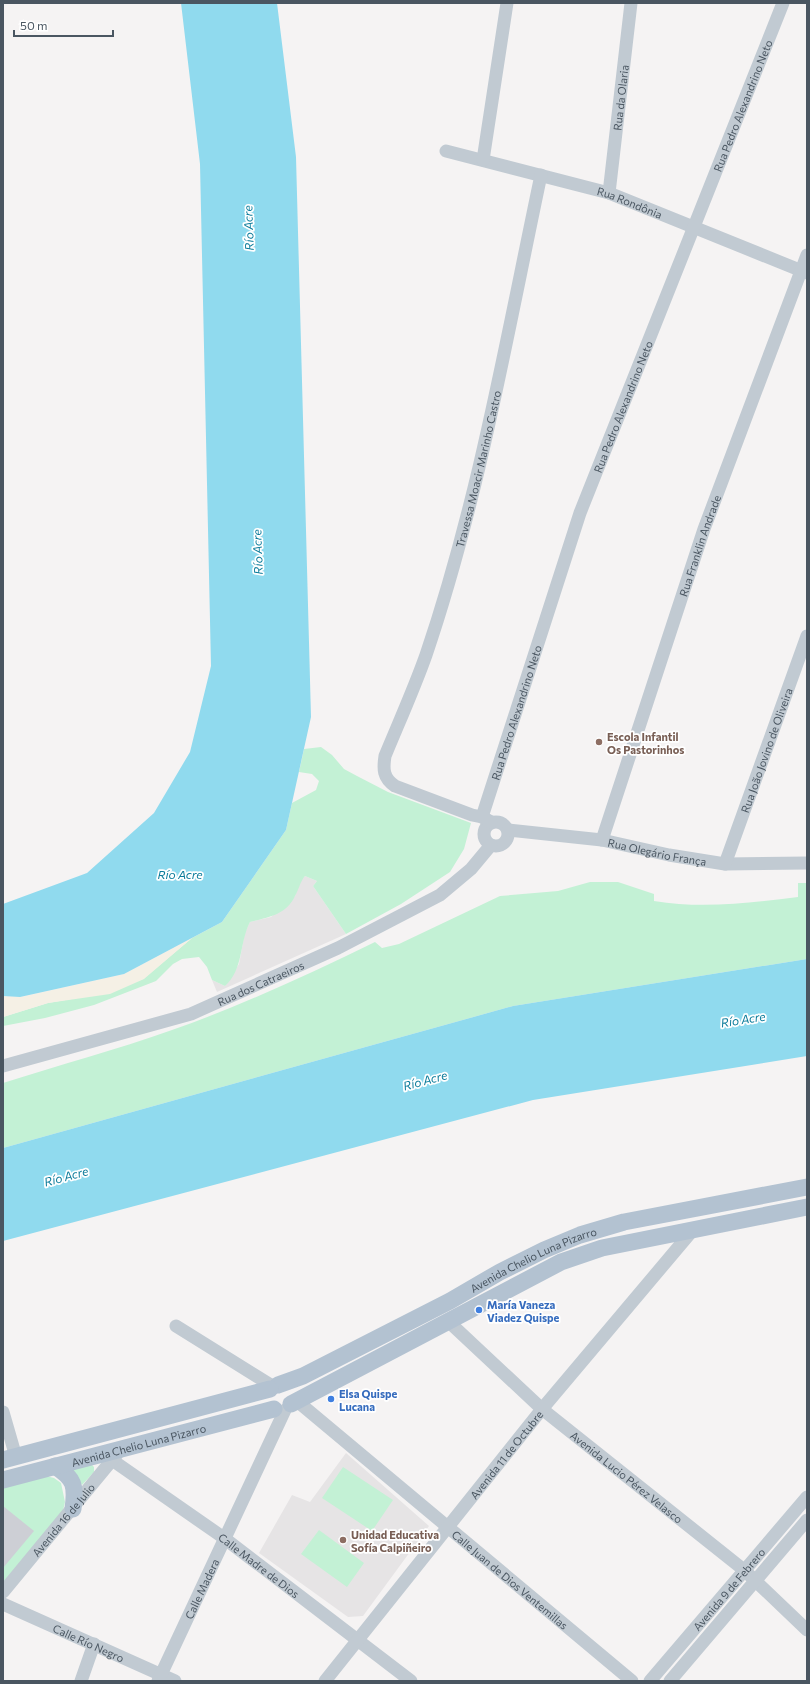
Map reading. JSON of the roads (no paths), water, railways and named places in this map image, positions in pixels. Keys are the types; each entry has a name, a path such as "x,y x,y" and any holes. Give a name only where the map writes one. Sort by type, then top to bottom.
{"main road":[{"name":"Avenida Chelio Luna Pizarro","path":"9,1458 274,1387 303,1376 443,1305 500,1272 544,1250 580,1235 624,1222 807,1187"},
{"name":"Avenida Chelio Luna Pizarro","path":"3,1480 55,1466 112,1454 287,1406 561,1262 602,1248 807,1207"},
{"path":"274,1387 289,1389 293,1396 287,1406 268,1400 274,1387"},
{"path":"55,1466 66,1473 73,1482 75,1492 72,1509"}],"street":[{"path":"483,160 507,3"},
{"name":"Rua da Olaria","path":"609,193 631,3"},
{"name":"Rua Pedro Alexandrino Neto","path":"486,820 580,513 692,227 783,3"},
{"name":"Rua Rondônia","path":"446,151 609,193 804,272"},
{"name":"Travessa Moacir Marinho Castro","path":"486,820 395,786 387,779 383,769 385,756 426,656 470,504 486,443 541,175"},
{"name":"Rua Franklin Andrade","path":"602,840 704,529 804,272 807,255"},
{"name":"Rua João Jovino de Oliveira","path":"725,864 807,636"},
{"path":"486,820 503,823 508,830 508,838 499,846 490,845 485,840 483,832 486,820"},
{"name":"Rua Olegário França","path":"508,830 602,840 669,855 725,864 807,863"},
{"name":"Rua dos Catraeiros","path":"3,1066 191,1014 338,948 440,895 470,869 490,845"},
{"name":"Avenida 11 de Octubre","path":"325,1681 542,1409 692,1231"},
{"name":"Avenida Lucio Pérez Velasco","path":"449,1322 542,1409 744,1570 807,1630"},
{"path":"176,1326 274,1387"},
{"name":"Calle Juan de Dios Ventemillas","path":"287,1406 449,1526 632,1681"},
{"name":"Calle Madera","path":"160,1678 224,1538 287,1406"},
{"path":"3,1412 9,1458"},
{"name":"Avenida 16 de Julio","path":"3,1592 72,1509 112,1454"},
{"name":"Calle Madre de Dios","path":"112,1454 412,1681"},
{"name":"Avenida 9 de Febrero","path":"650,1681 807,1497"},
{"name":"Avenida 9 de Febrero","path":"670,1681 807,1520"},
{"name":"Calle Río Negro","path":"3,1604 94,1644 160,1678 175,1681"},
{"path":"81,1681 94,1644"}],"water":[{"name":"Río Acre","path":"181,3 277,3 296,157 311,717 286,830 222,922 124,974 20,997 3,996 3,904 87,873 154,813 190,752 211,666 200,164"},
{"name":"Río Acre","path":"807,959 807,1056 533,1100 3,1241 3,1148 513,1006"}],"place":[{"name":"Escola Infantil Os Pastorinhos","path":"599,742"},
{"name":"María Vaneza Viadez Quispe","path":"479,1310"},
{"name":"Elsa Quispe Lucana","path":"331,1399"},
{"name":"Unidad Educativa Sofía Calpiñeiro","path":"343,1540"}]}
